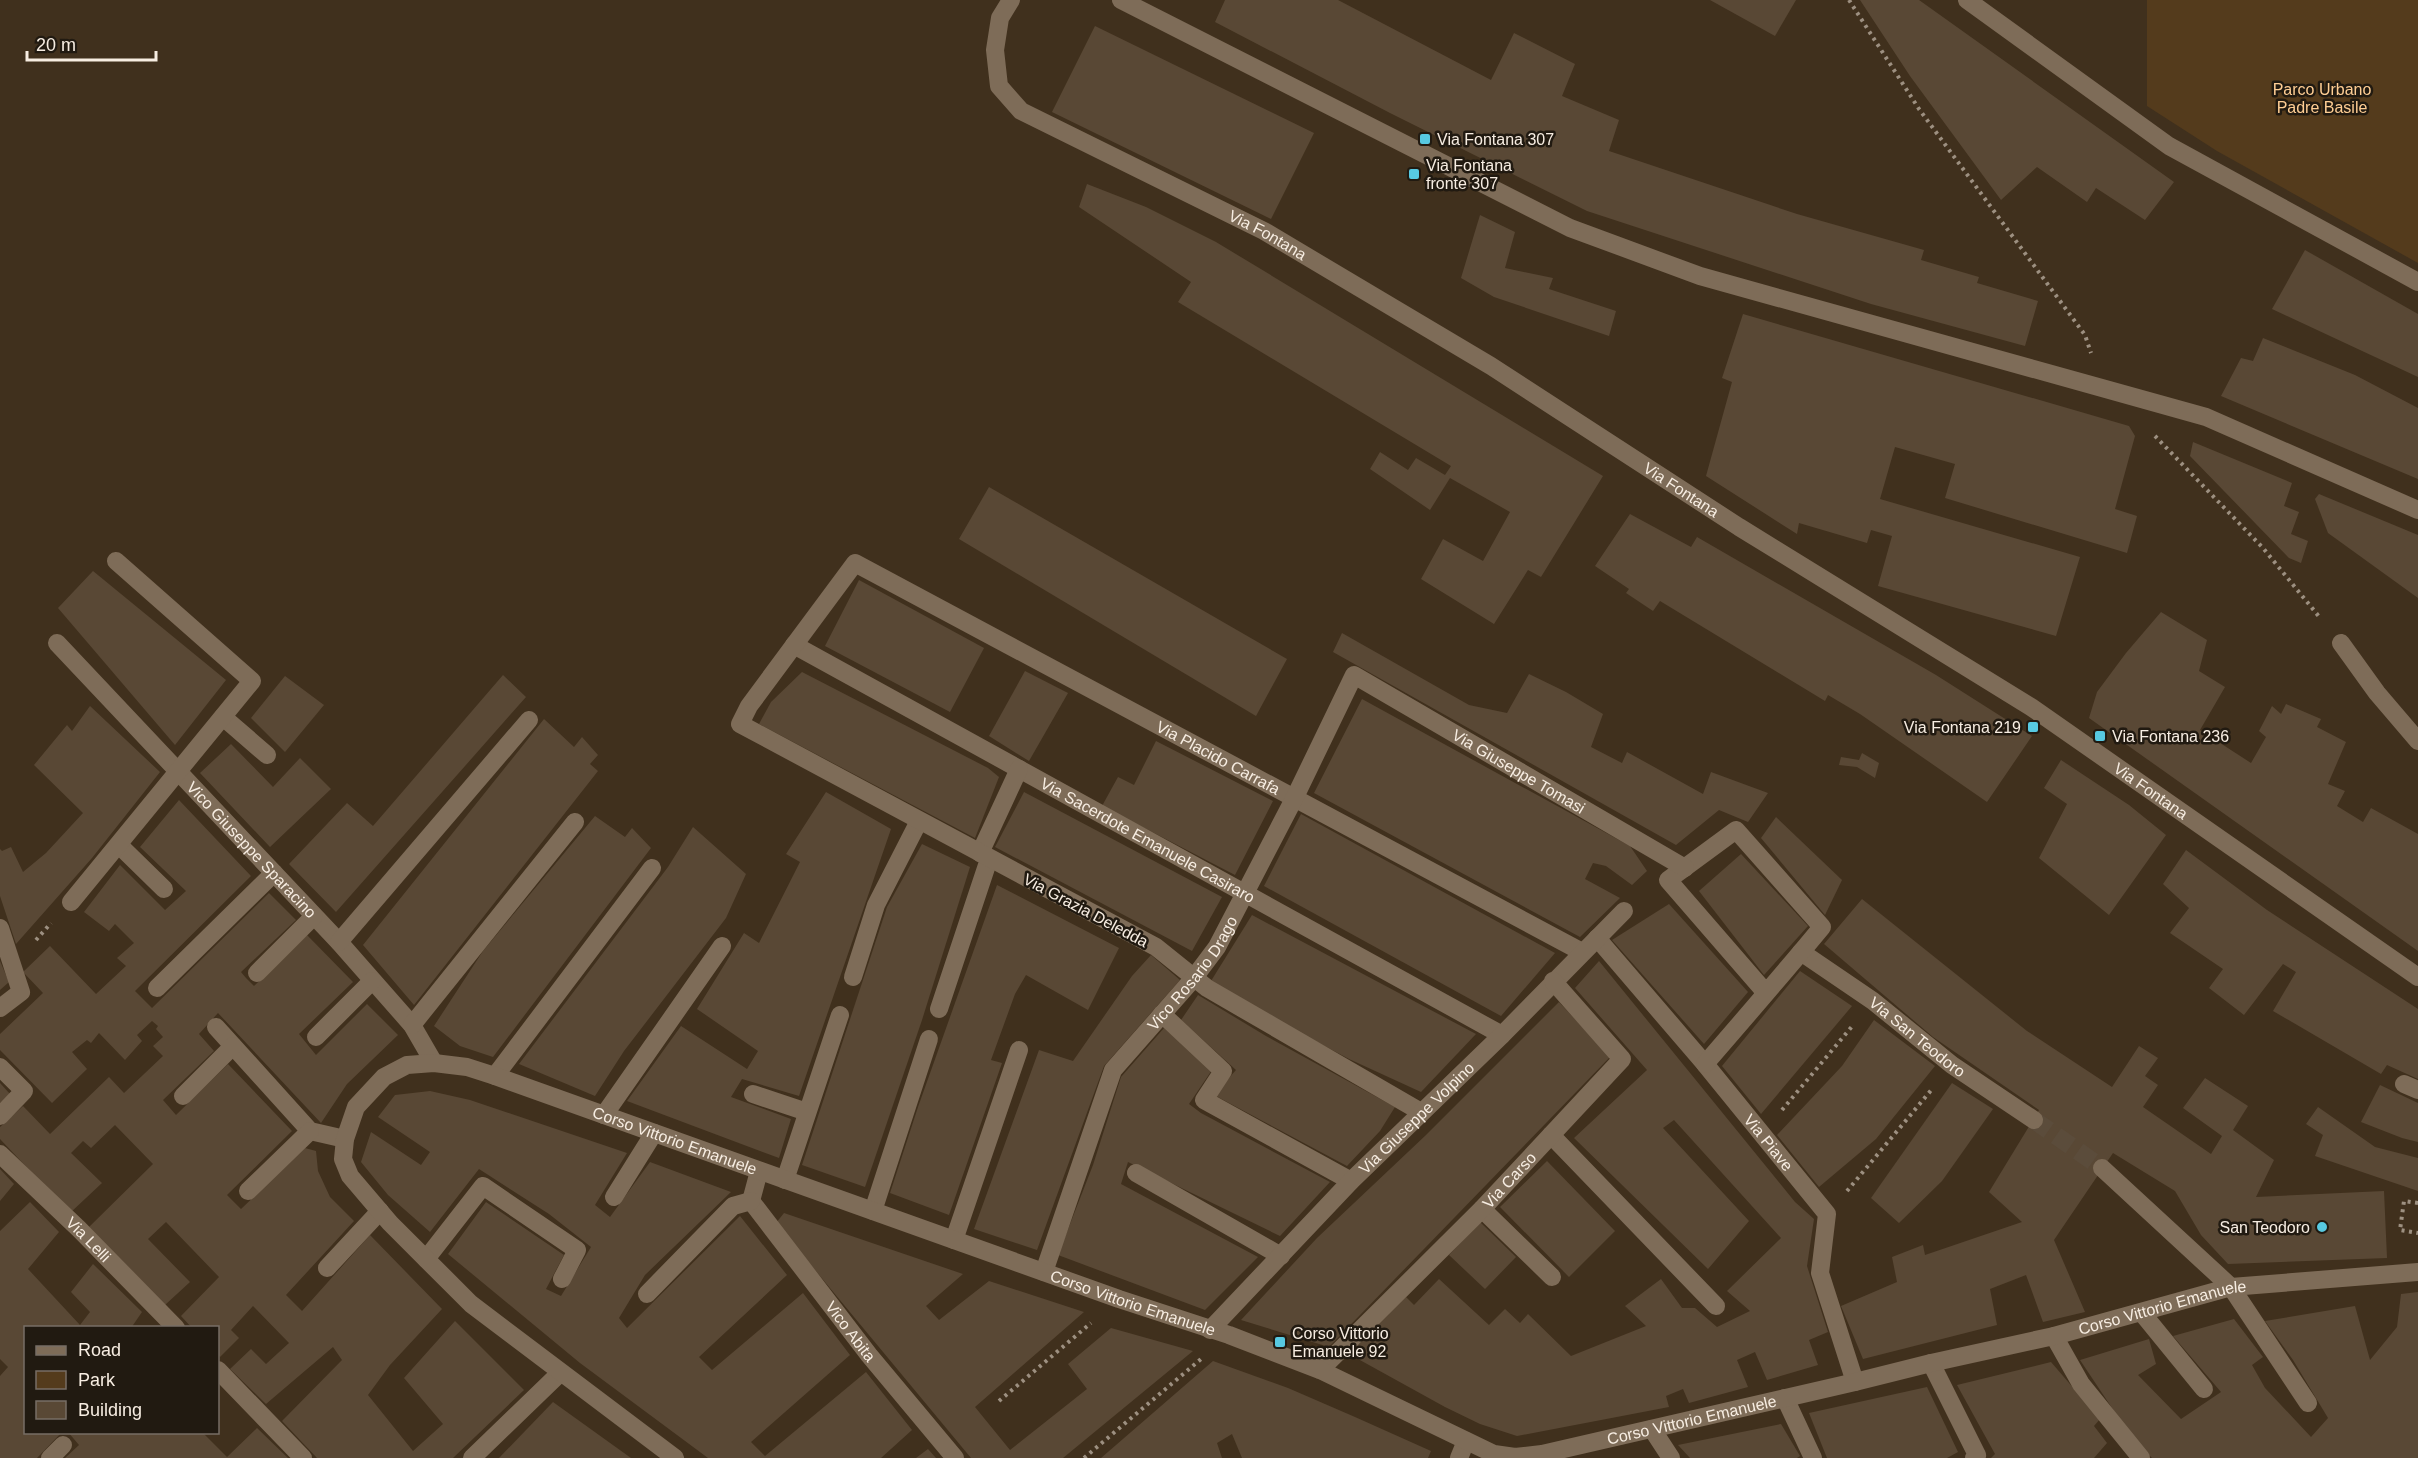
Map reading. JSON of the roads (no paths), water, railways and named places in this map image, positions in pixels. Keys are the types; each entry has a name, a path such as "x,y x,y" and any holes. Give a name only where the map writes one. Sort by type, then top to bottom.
{"street":[{"name":"Via Fontana","path":"1011,0 1000,18 995,50 999,87 1021,111 1264,231 1491,366 1739,527 2031,707 2418,977"},
{"path":"1121,0 1570,228 1700,276 2206,417 2418,510"},
{"path":"1967,0 2169,146 2418,282"},
{"path":"70,902 252,681 116,561"},
{"name":"Via Placido Carrafa","path":"794,645 855,564 1582,952"},
{"name":"Vico Giuseppe Sparacino","path":"57,643 339,942 412,1025 434,1063"},
{"path":"2340,643 2418,741"},
{"name":"Via Grazia Deledda","path":"794,645 749,706 740,724 1156,947 1193,979 1421,1112"},
{"name":"Via Sacerdote Emanuele Casiraro","path":"794,645 1502,1035"},
{"name":"Vico Rosario Drago","path":"1044,1272 1113,1070 1193,979 1217,947 1354,675"},
{"name":"Via Giuseppe Tomasi","path":"1354,675 1684,868"},
{"path":"223,717 267,755"},
{"path":"339,942 529,720"},
{"path":"939,1009 984,856 1019,769"},
{"path":"853,977 876,905 919,820"},
{"path":"412,1025 575,822"},
{"path":"1705,1064 1766,993 1822,927 1736,830 1668,880 1766,993"},
{"path":"119,845 164,890"},
{"path":"495,1076 652,868"},
{"path":"157,988 274,873"},
{"name":"Via Giuseppe Volpino","path":"1210,1330 1351,1181 1502,1035 1624,911"},
{"path":"257,973 314,916"},
{"path":"0,928 21,992 0,1008"},
{"name":"Via Piave","path":"1597,938 1705,1064 1827,1214 1820,1273 1855,1382"},
{"path":"604,1115 722,946"},
{"name":"Via San Teodoro","path":"1801,952 1873,1001 1952,1065 2034,1120"},
{"path":"316,1037 372,981"},
{"name":"Via Carso","path":"1320,1370 1482,1209 1622,1059 1553,981"},
{"path":"1162,1014 1223,1071 1204,1100 1351,1181"},
{"path":"785,1180 840,1015"},
{"path":"216,1027 310,1131 345,1139"},
{"path":"873,1211 929,1039"},
{"path":"183,1096 233,1046"},
{"path":"954,1240 1019,1050"},
{"name":"Corso Vittorio Emanuele","path":"675,1458 471,1304 380,1211 350,1176 343,1159 345,1139 356,1107 384,1077 407,1065 434,1063 467,1067 495,1076 1119,1299 1229,1335 1320,1370 1387,1401 1463,1450 1516,1458 1542,1455 2054,1336 2231,1287 2418,1272"},
{"path":"0,1067 24,1091 0,1116"},
{"path":"753,1094 807,1112"},
{"path":"248,1191 310,1131"},
{"path":"614,1197 654,1133"},
{"path":"1551,1134 1716,1306"},
{"name":"Via Lelli","path":"0,1154 79,1229 174,1326"},
{"path":"2102,1168 2231,1287 2308,1403"},
{"path":"647,1294 734,1206 751,1201 759,1171"},
{"path":"1136,1173 1281,1256"},
{"path":"426,1259 483,1186 577,1250 562,1279"},
{"name":"Vico Abita","path":"751,1201 869,1355 955,1458"},
{"path":"1482,1209 1551,1277"},
{"path":"327,1268 380,1211"},
{"path":"2142,1313 2204,1389"},
{"path":"2054,1336 2081,1384 2141,1458"},
{"path":"1931,1363 1977,1455 1974,1458"},
{"path":"219,1371 303,1458"},
{"path":"472,1458 560,1373"},
{"path":"1785,1398 1813,1458"},
{"path":"1652,1429 1671,1458"},
{"path":"50,1458 63,1445"}],"tunnel":[{"path":"2034,1120 2102,1168"}],"place":[{"name":"Via Fontana 307","path":"1425,139"},
{"name":"Via Fontana fronte 307","path":"1414,174"},
{"name":"Via Fontana 219","path":"2033,727"},
{"name":"Via Fontana 236","path":"2100,736"},
{"name":"San Teodoro","path":"2322,1227"},
{"name":"Corso Vittorio Emanuele 92","path":"1280,1342"}],"park label":[{"name":"Parco Urbano Padre Basile","path":"2322,98"}]}
